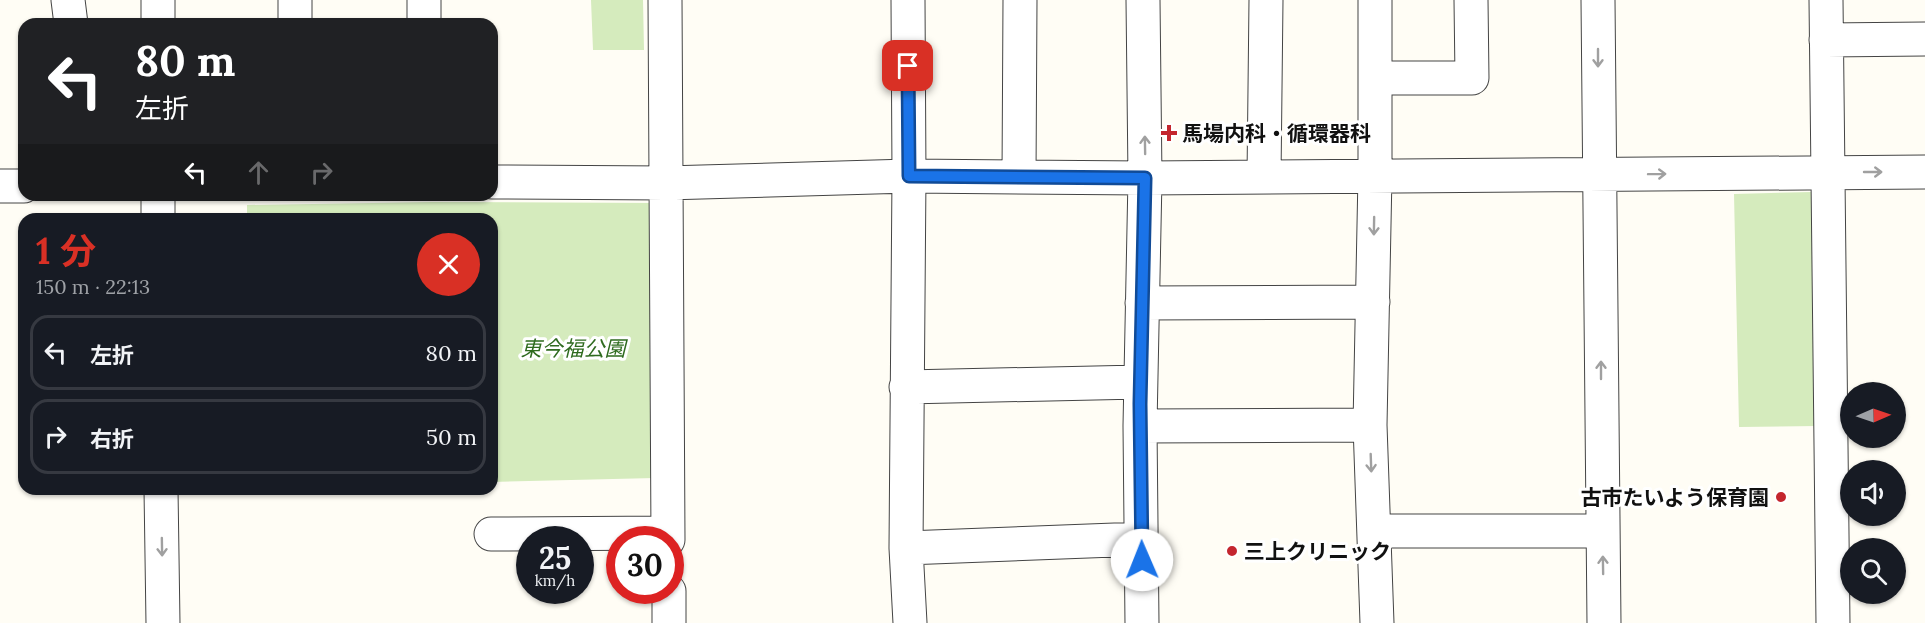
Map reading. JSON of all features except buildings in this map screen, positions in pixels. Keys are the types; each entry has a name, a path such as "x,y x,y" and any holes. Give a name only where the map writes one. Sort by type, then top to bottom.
{"street":[{"path":"68,0 70,18"},
{"path":"158,0 158,18"},
{"path":"295,0 295,18"},
{"path":"424,0 424,18"},
{"path":"665,0 668,526"},
{"path":"908,0 906,548 910,623"},
{"path":"1019,177 1020,0"},
{"path":"1142,623 1140,382 1145,178 1143,0"},
{"path":"1264,177 1266,0"},
{"path":"1375,0 1375,175 1370,425 1377,623"},
{"path":"1375,78 1472,78 1471,0"},
{"path":"1598,0 1604,623"},
{"path":"1826,0 1833,623"},
{"path":"1826,40 1925,39"},
{"path":"498,182 666,183 909,176 1145,178 1925,172"},
{"path":"0,186 18,186"},
{"path":"1142,303 1372,302"},
{"path":"906,387 1140,382"},
{"path":"1140,426 1370,425"},
{"path":"161,495 163,623"},
{"path":"1374,531 1602,531"},
{"path":"491,534 606,536"},
{"path":"906,548 1141,539"},
{"path":"669,604 669,623"}],"green space":[{"path":"591,0 643,0 644,50 593,50"},
{"path":"1812,192 1817,426 1739,427 1734,194"},
{"name":"東今福公園","path":"432,202 655,203 655,478 498,482 498,213 247,213 247,205"}],"place":[{"name":"馬場内科・循環器科","path":"1169,133"},
{"name":"古市たいよう保育園","path":"1781,497"},
{"name":"三上クリニック","path":"1232,551"}],"route":[{"path":"908,66 909,176 1145,178 1140,404 1142,560"}]}
